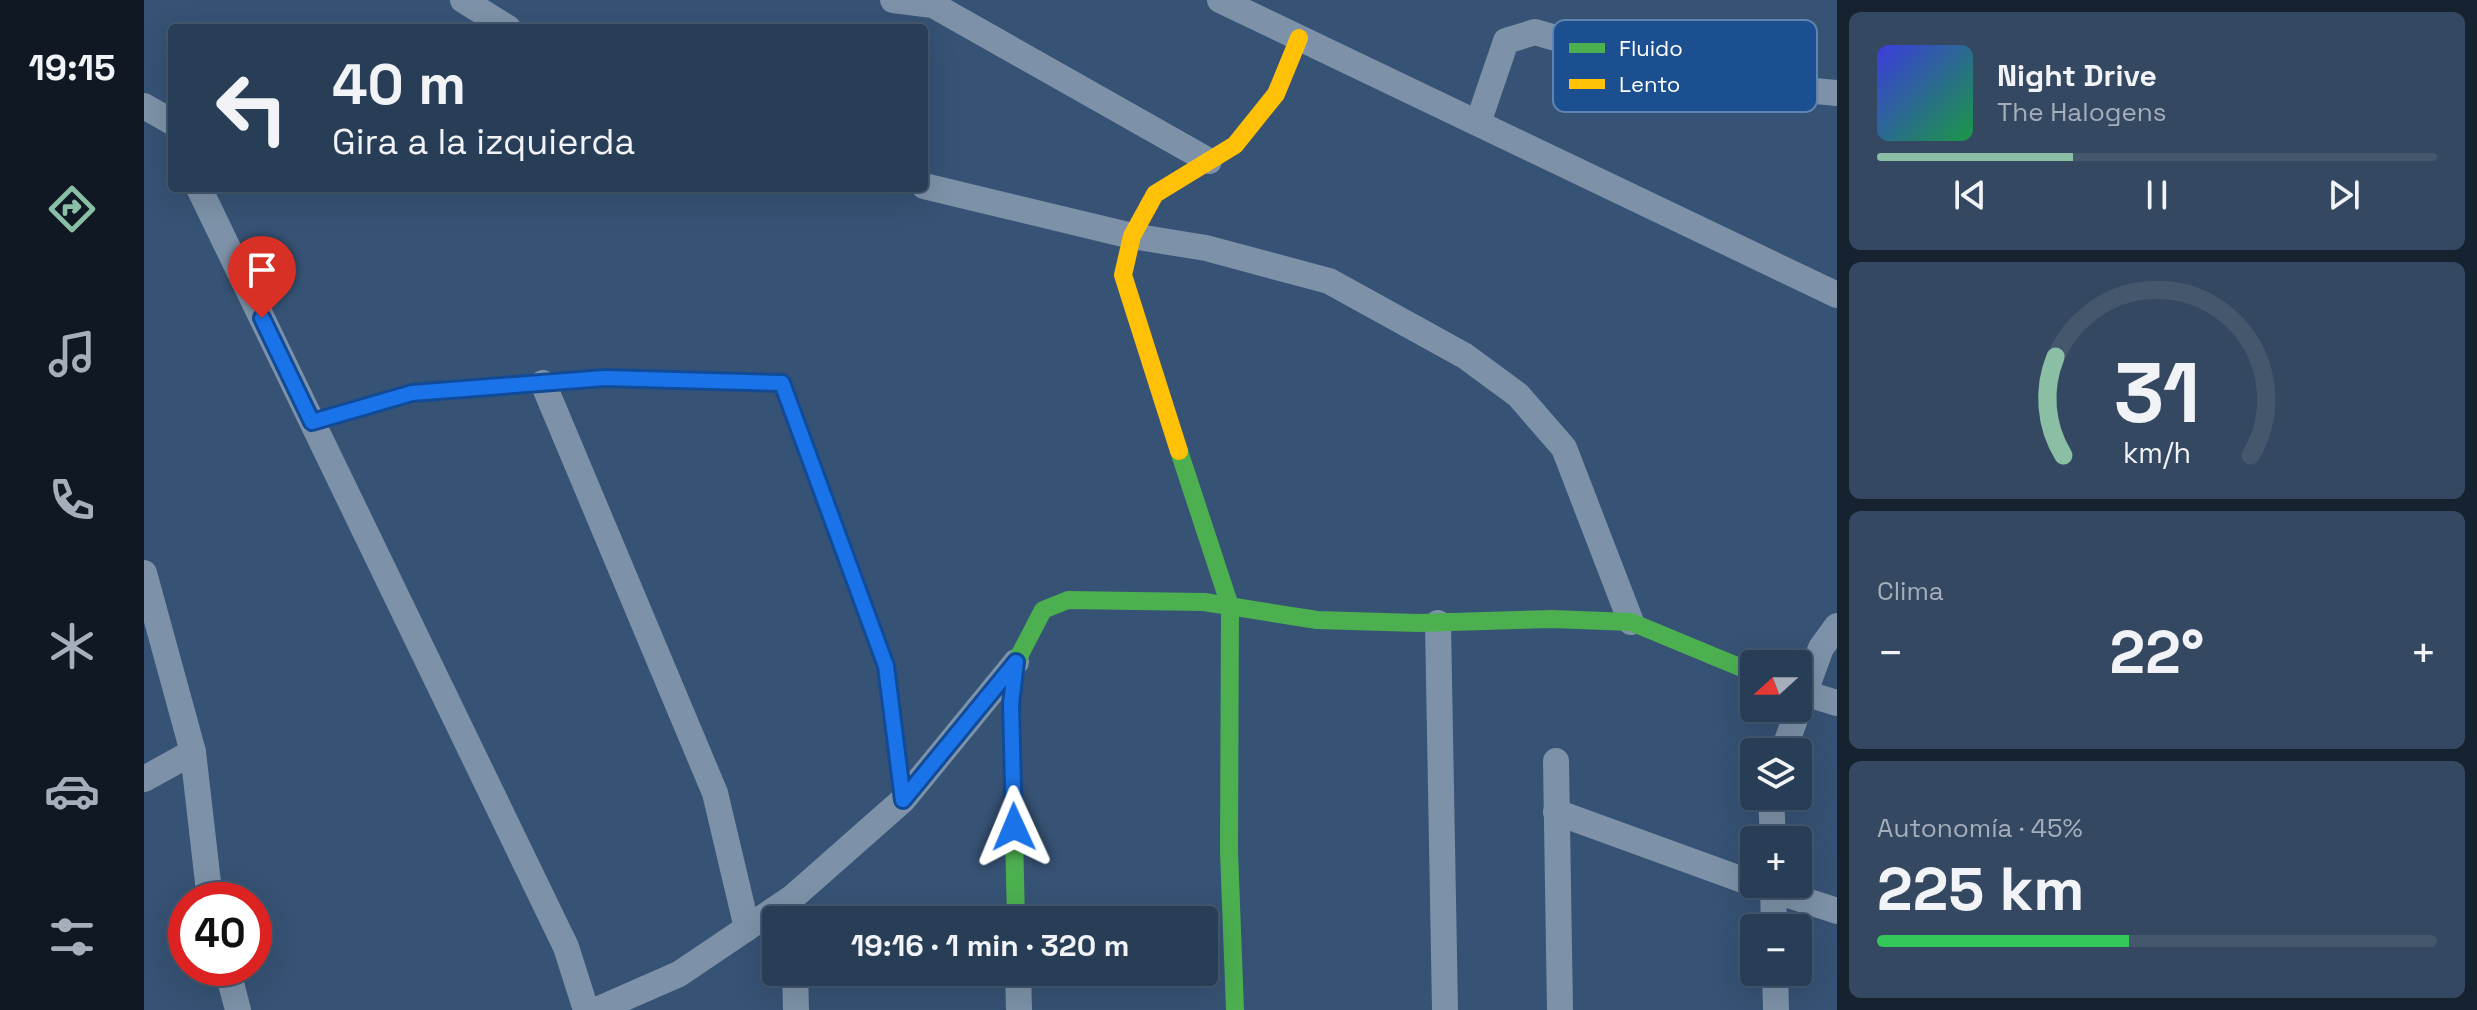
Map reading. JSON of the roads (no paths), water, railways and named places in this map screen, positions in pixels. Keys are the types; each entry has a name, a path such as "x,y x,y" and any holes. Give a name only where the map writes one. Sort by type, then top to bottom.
{"street":[{"path":"463,0 502,24"},
{"path":"893,0 933,5 1209,161"},
{"path":"1220,0 1837,295"},
{"path":"1478,123 1506,41 1535,32 1553,37"},
{"path":"1235,1010 1229,851 1230,606 1123,275 1132,236 1155,194 1235,145 1276,94 1299,38"},
{"path":"1817,91 1837,93"},
{"path":"928,187 1132,236 1206,248 1329,281 1465,356 1518,395 1564,448 1631,622"},
{"path":"201,192 566,947 586,1010"},
{"path":"312,422 412,393 605,378 782,383 886,666 903,800"},
{"path":"543,383 715,793 747,928"},
{"path":"144,573 193,752 208,882"},
{"path":"796,906 903,800 1016,662 1043,610 1068,600 1204,602 1317,620 1438,623 1552,619 1631,622 1740,667"},
{"path":"1438,623 1445,1010"},
{"path":"1812,668 1821,648 1837,626"},
{"path":"1016,662 1011,704 1016,906"},
{"path":"1812,695 1837,703"},
{"path":"144,779 193,752"},
{"path":"1556,761 1560,1010"},
{"path":"1556,812 1740,877"},
{"path":"1799,898 1837,911"},
{"path":"597,1010 679,974 747,928 762,922"},
{"path":"232,986 238,1010"},
{"path":"795,986 796,1010"},
{"path":"1018,986 1019,1010"},
{"path":"1775,986 1776,1010"}]}
